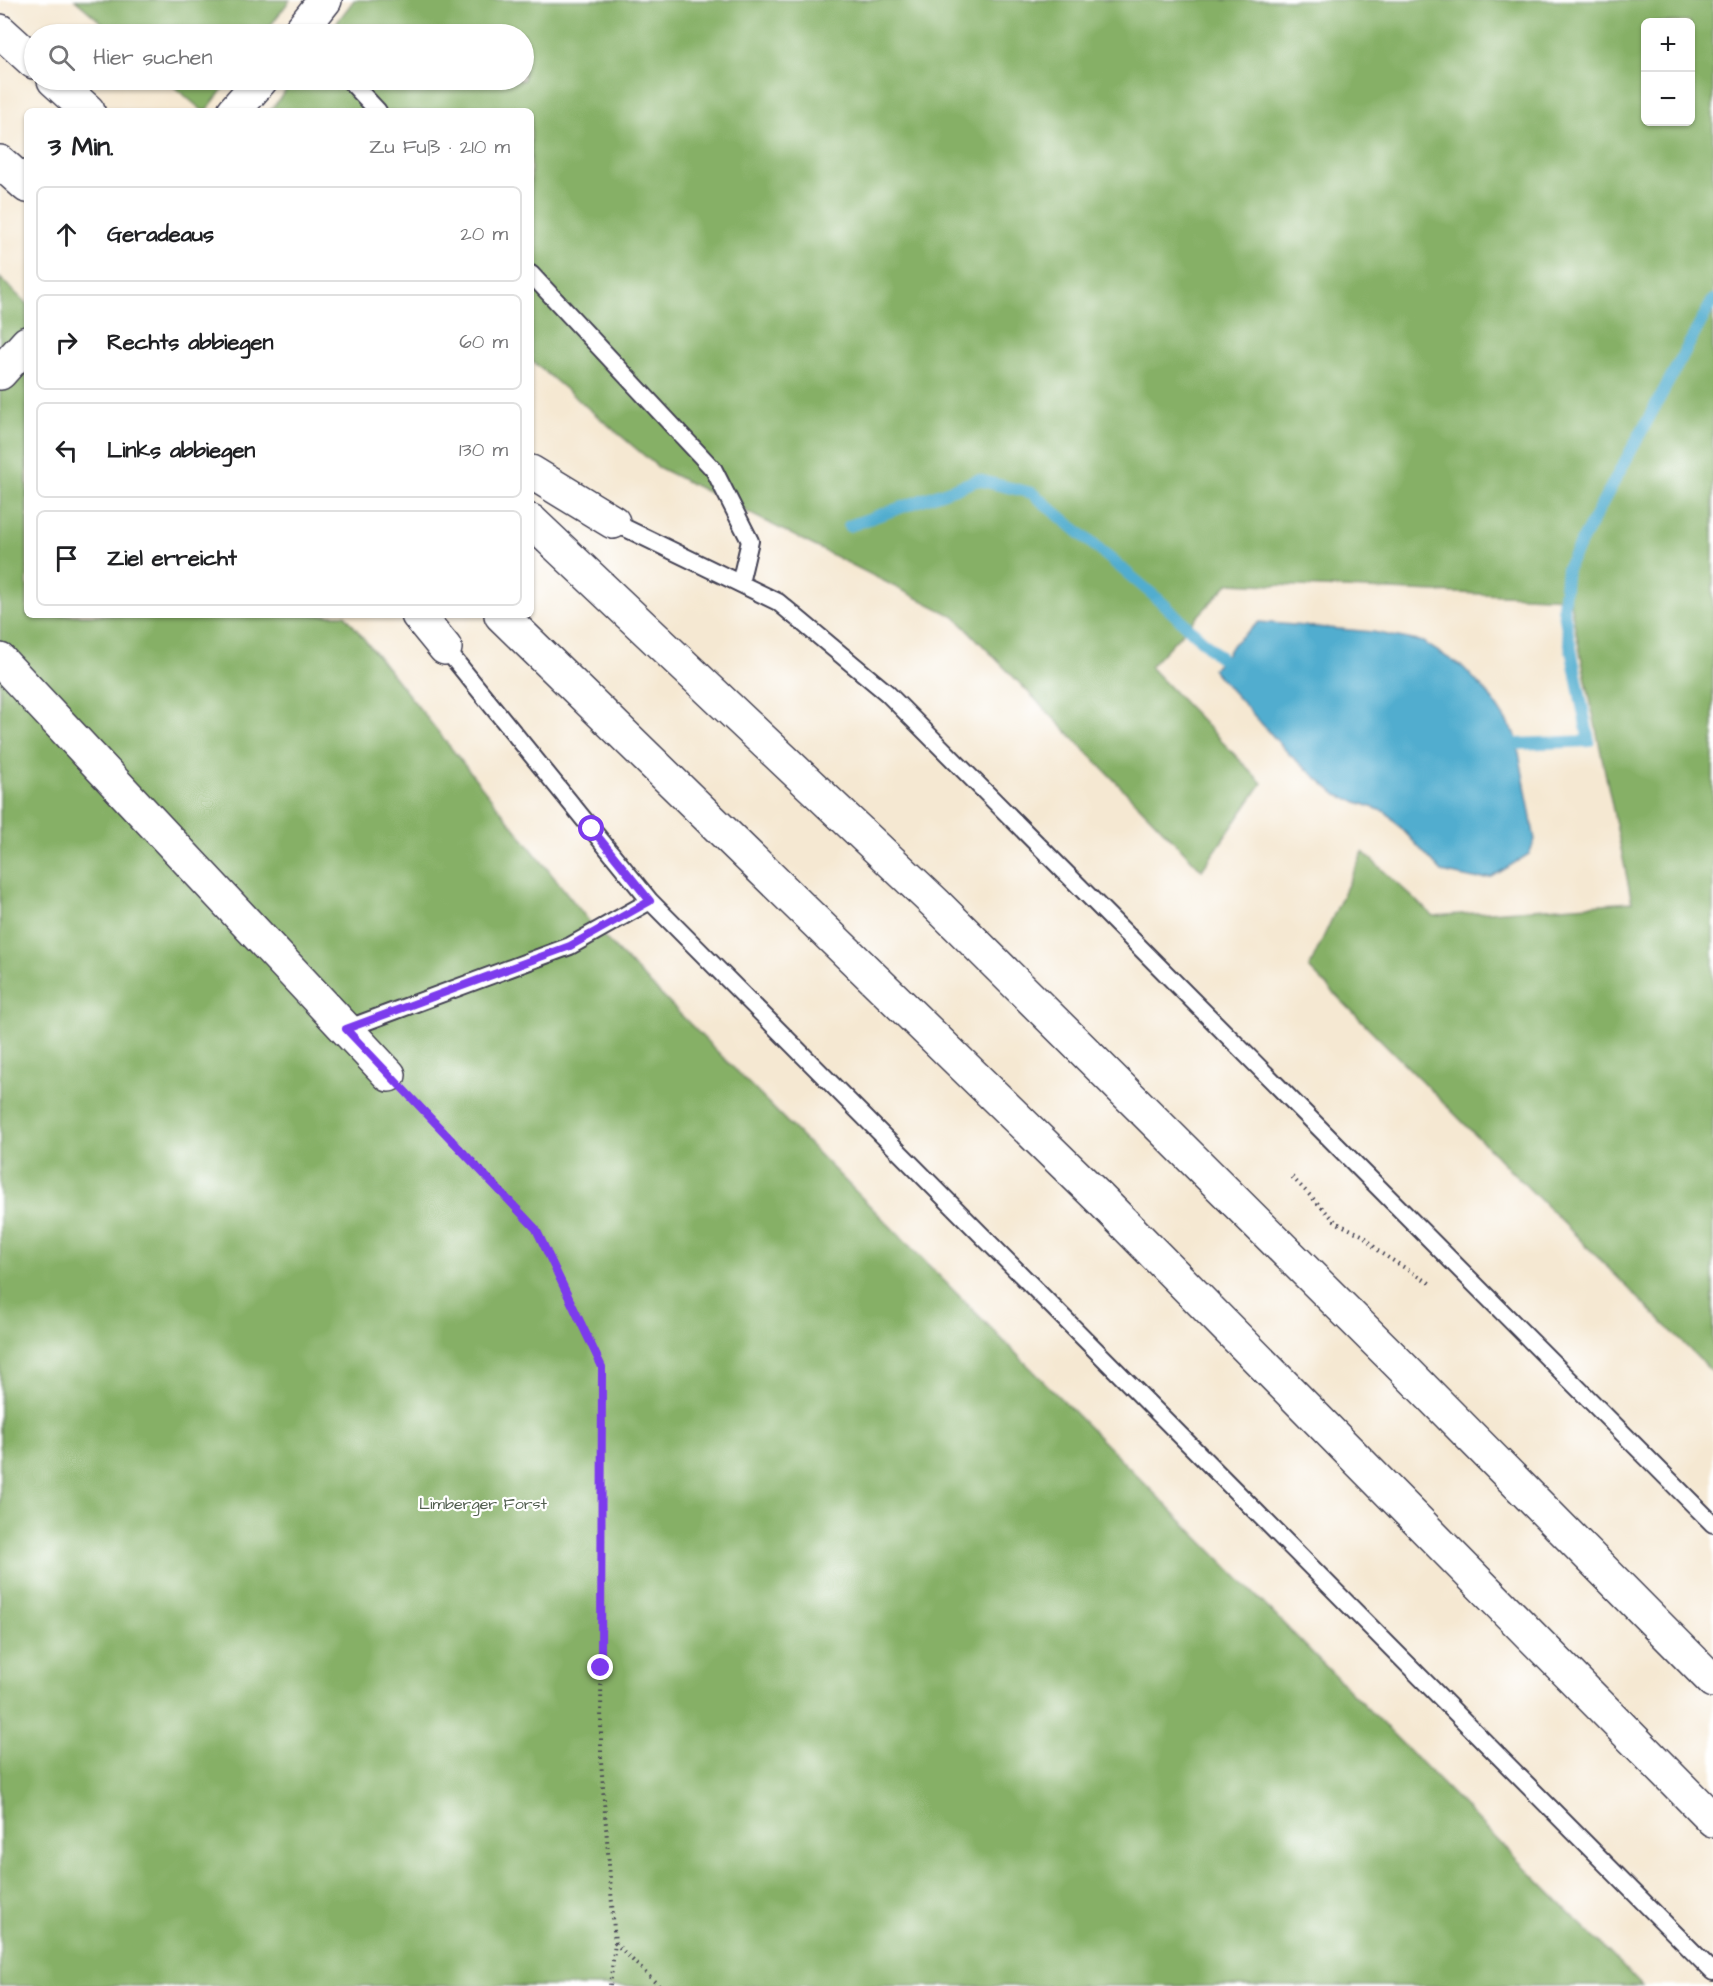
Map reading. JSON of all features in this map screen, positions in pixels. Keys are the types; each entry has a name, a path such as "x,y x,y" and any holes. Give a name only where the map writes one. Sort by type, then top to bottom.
{"main road":[{"path":"308,24 325,0"},
{"path":"0,31 24,53"},
{"path":"65,90 85,108"},
{"path":"0,162 24,183"},
{"path":"1,373 24,346"},
{"path":"534,474 613,522"},
{"path":"534,524 935,903 1395,1360 1713,1682"},
{"path":"420,618 445,648"},
{"path":"504,618 1100,1199 1713,1820"},
{"path":"0,660 389,1075"}],"lane":[{"path":"358,90 375,108"},
{"path":"534,277 714,470 750,541 740,583"},
{"path":"613,522 778,602 887,693 1713,1524"},
{"path":"445,648 650,901 1713,1972"},
{"path":"346,1029 570,946 650,901"}],"path":[{"path":"389,1075 536,1229 602,1367 601,1761 615,1943 610,1986"},
{"path":"1292,1177 1337,1223 1364,1236 1379,1252 1439,1289"},
{"path":"615,1943 659,1986"}],"green space":[{"path":"75,0 290,0 272,24 103,24"},
{"path":"354,0 1713,0 1713,1373 1309,968 1363,852 1433,916 1632,902 1569,598 1229,583 1150,667 1262,783 1202,870 955,617 658,467 534,363 534,108 272,108 286,90 534,90 534,24 336,24"},
{"path":"178,90 222,90 208,108 199,108"},
{"name":"Limberger Forst","path":"0,278 24,301 24,618 347,618 592,925 1642,1986 0,1986"}],"water":[{"path":"1259,622 1373,632 1423,642 1464,668 1490,696 1516,736 1535,840 1529,854 1492,877 1474,879 1442,872 1386,812 1337,795 1290,755 1212,669 1223,660 1233,644"}],"waterway":[{"path":"1517,744 1589,741 1563,608 1567,568 1713,300"},
{"path":"849,526 978,480 1032,493 1158,599 1223,660"}],"route":[{"path":"592,829 650,901 570,946 346,1029 536,1229 602,1367 601,1668"}]}
